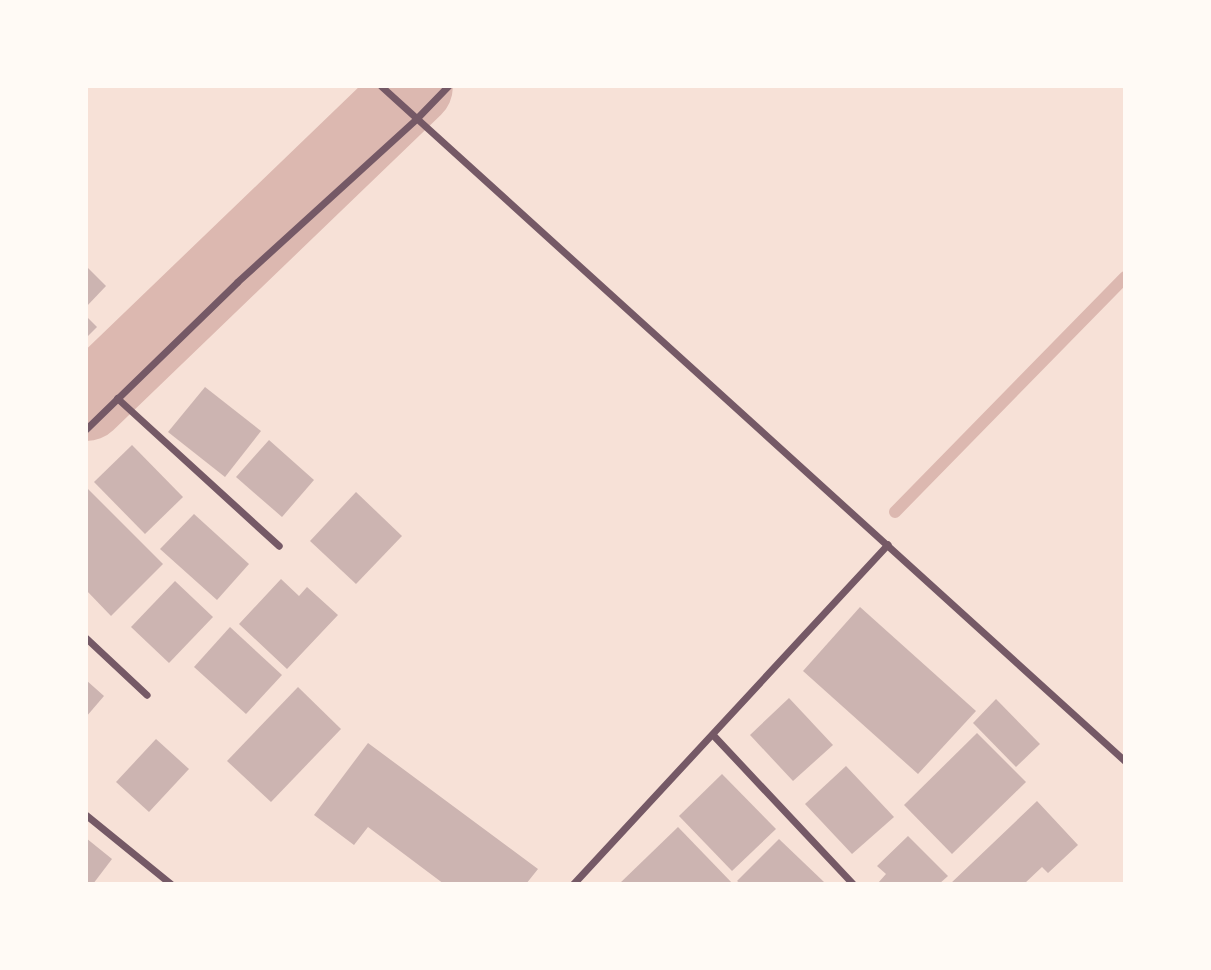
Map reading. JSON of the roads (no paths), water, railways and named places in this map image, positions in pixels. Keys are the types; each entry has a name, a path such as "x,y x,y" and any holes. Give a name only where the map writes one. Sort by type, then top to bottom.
{"street":[{"path":"381,86 1125,761"},
{"path":"86,429 237,282 417,118 448,86"},
{"path":"117,398 279,546"},
{"path":"573,884 888,544"},
{"path":"86,638 147,695"},
{"path":"713,735 853,884"},
{"path":"86,815 171,884"}],"waterway":[{"path":"86,402 414,86"},
{"path":"895,512 1125,277"}]}
